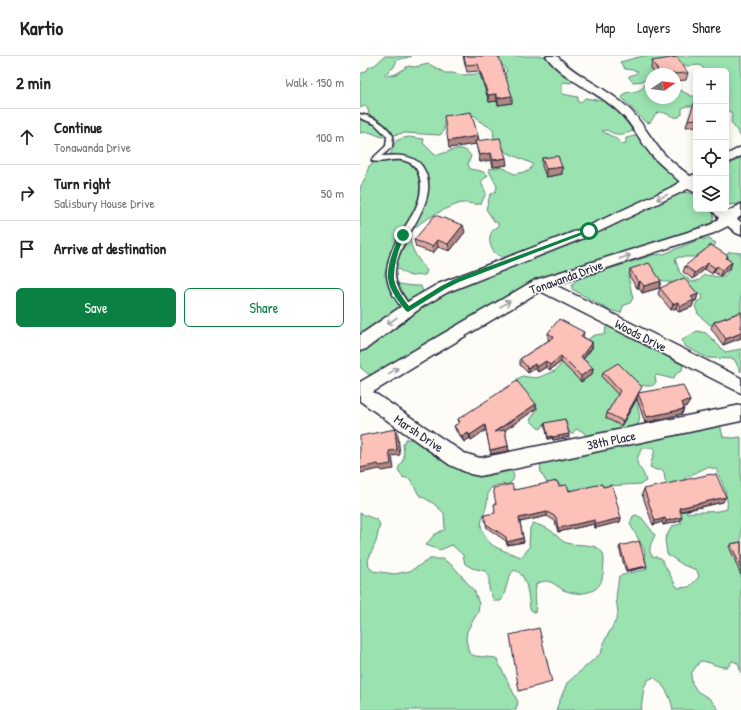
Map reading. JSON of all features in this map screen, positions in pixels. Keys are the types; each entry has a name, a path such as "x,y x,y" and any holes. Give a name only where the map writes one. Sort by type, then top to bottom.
{"street":[{"path":"551,56 563,69 603,93 622,108 635,121 659,156 693,182"},
{"path":"729,158 741,151"},
{"path":"360,344 408,310 448,285 589,231 693,183"},
{"name":"Tonawanda Drive","path":"360,392 540,284 709,230 717,227 723,214 741,209"},
{"path":"723,214 741,230"},
{"name":"Woods Drive","path":"540,284 741,386"},
{"name":"Marsh Drive","path":"360,392 457,459 470,465 480,466"},
{"name":"38th Place","path":"480,466 741,413"}],"lane":[{"path":"360,116 374,121 390,136 389,147 374,160 397,158 411,161 421,169 423,176 424,193 421,204 396,249 391,271 391,279 394,287 408,310"}],"green space":[{"path":"385,56 412,56 397,60 394,67 385,74 386,76 396,74 408,66 414,67 429,64 445,73 462,75 492,75 505,73 507,71 499,62 480,56 545,56 555,66 575,81 570,83 564,82 562,84 562,94 578,97 578,102 581,102 585,98 608,102 621,113 636,130 621,134 614,134 607,130 602,131 615,138 622,144 626,143 626,138 639,135 677,179 678,184 586,228 504,258 495,253 490,243 490,235 494,229 498,227 498,223 494,221 486,209 490,195 496,191 497,186 489,169 502,167 514,174 529,171 533,164 506,152 499,143 494,140 493,129 479,121 476,116 469,115 444,122 444,131 440,135 405,133 382,137 369,132 360,133 360,121 369,113 367,107 364,106 360,108 360,74 366,71 369,67 375,65"},
{"path":"643,56 741,56 741,137 731,122 732,113 729,112 729,68 703,68 700,65 687,66 672,57 669,63 661,68 645,68 645,80 633,82 629,76 638,71 625,69 620,62"},
{"path":"645,84 645,104 681,104 681,91 693,96 693,106 682,108 682,114 679,117 673,117 659,112 649,123 644,121 622,98 625,93 634,92 644,87"},
{"path":"409,137 424,139 423,143 435,155 463,149 471,156 468,164 470,169 481,171 488,175 481,182 486,193 481,204 457,204 424,221 412,231 410,235 411,245 427,271 425,275 411,276 391,267 387,268 384,275 396,283 421,286 423,292 360,338 360,188 369,166 389,155 392,151 394,143 398,140"},
{"path":"741,157 741,204 729,205 729,165"},
{"path":"682,192 693,194 693,212 713,212 714,216 712,223 701,228 539,280 474,315 373,375 368,374 360,367 360,351 364,347 447,290 597,232"},
{"path":"700,239 709,239 716,243 712,249 705,250 695,257 679,257 675,259 680,273 692,282 700,280 704,275 718,277 727,273 732,263 726,257 727,254 730,252 741,253 741,318 734,315 716,324 710,325 698,314 695,306 698,301 703,299 702,295 679,283 667,282 656,278 630,274 628,276 633,298 630,303 623,306 621,313 609,310 572,289 572,284 578,279 653,255 664,254"},
{"path":"606,325 683,365 682,370 677,373 673,379 657,375 655,376 655,384 649,386 641,385 639,389 641,397 644,401 637,405 639,422 636,427 588,437 582,431 576,429 572,434 570,433 565,420 543,425 541,429 538,428 530,420 538,408 517,384 517,379 523,376 540,377 555,371 563,362 559,346 584,359 593,347 586,342 594,335 605,334"},
{"path":"697,331 706,333 725,352 741,349 741,372 734,359 708,358 686,347 682,340"},
{"path":"720,424 723,437 741,437 741,673 738,663 732,661 728,667 724,667 700,661 691,674 692,683 697,691 710,699 719,710 673,710 667,692 654,677 648,680 644,687 641,710 556,710 567,683 601,653 605,640 616,620 618,613 616,598 619,576 647,569 644,549 630,524 633,516 636,515 642,518 655,535 650,546 652,556 661,558 676,586 679,588 689,587 699,577 697,570 683,565 667,554 665,539 672,526 681,524 681,521 671,489 665,480 664,472 662,470 656,470 650,467 655,449 642,448 637,459 638,466 646,481 641,484 590,487 575,492 559,484 547,483 541,473 540,461","holes":["707,467 716,469 726,493 727,509 687,513 680,496 679,484 687,477"]},
{"path":"406,439 414,439 460,471 466,473 478,474 509,468 514,475 513,480 509,484 497,485 493,487 488,493 487,503 481,523 485,537 492,545 499,549 521,557 529,548 530,528 533,523 544,527 564,542 595,547 600,550 603,554 604,561 601,582 595,589 584,593 573,593 566,591 552,583 545,581 536,584 535,613 530,609 525,581 519,572 514,570 509,577 501,601 494,601 489,589 489,576 485,571 472,568 465,564 463,555 452,545 440,550 426,545 434,535 445,529 444,513 433,503 419,495 410,479 402,477 398,469 404,458 403,444"},
{"path":"360,513 377,520 380,524 376,542 368,560 369,567 373,571 395,574 410,571 430,559 443,559 454,567 475,592 479,604 478,612 467,631 466,639 469,653 475,656 496,658 518,702 516,710 360,710"}],"building":[{"path":"464,56 499,57 512,96 498,98 496,94 488,95 478,64 466,65"},
{"path":"677,57 688,73 681,73 681,68 656,68 652,61"},
{"path":"693,107 693,119 688,120"},
{"path":"471,112 478,136 448,141 444,116"},
{"path":"500,138 506,158 493,160 491,153 479,155 475,141"},
{"path":"558,156 562,167 546,169 542,158"},
{"path":"435,215 463,225 448,244 437,240 432,246 414,240"},
{"path":"711,245 728,256 726,258 732,262 722,270 717,266 715,268 708,263 695,273 685,266"},
{"path":"649,263 661,281 644,286 640,281 638,282 630,269"},
{"path":"684,278 698,294 691,297 694,300 681,306 678,302 673,304 660,288"},
{"path":"741,312 741,333 726,339 714,322"},
{"path":"559,319 584,332 581,336 592,342 581,357 593,368 581,376 561,356 550,365 546,361 537,367 535,364 528,368 520,359 554,337 548,333"},
{"path":"618,363 642,387 623,421 607,413 620,391 603,372"},
{"path":"517,381 536,404 494,432 505,430 508,446 490,450 485,425 470,435 468,433 462,437 454,426 460,422 458,419"},
{"path":"683,385 690,401 682,402 684,409 647,417 638,393"},
{"path":"565,419 569,434 548,437 545,423"},
{"path":"395,429 397,450 389,451 391,464 379,466 378,464 360,468 360,436"},
{"path":"716,474 726,497 679,508 682,517 666,521 665,518 655,521 644,489"},
{"path":"557,481 559,486 567,485 569,491 602,484 603,487 612,485 621,518 596,524 595,520 558,528 556,517 547,512 519,518 523,538 507,542 506,537 486,524 484,515 495,513 494,504 496,504 493,488 512,484 514,490"},
{"path":"639,541 647,566 627,570 620,546"},
{"path":"741,542 741,568 731,544"},
{"path":"539,628 552,682 519,691 510,635"}],"route":[{"path":"403,235 396,249 391,271 391,279 397,294 408,310 417,303 457,281 589,231"}]}
